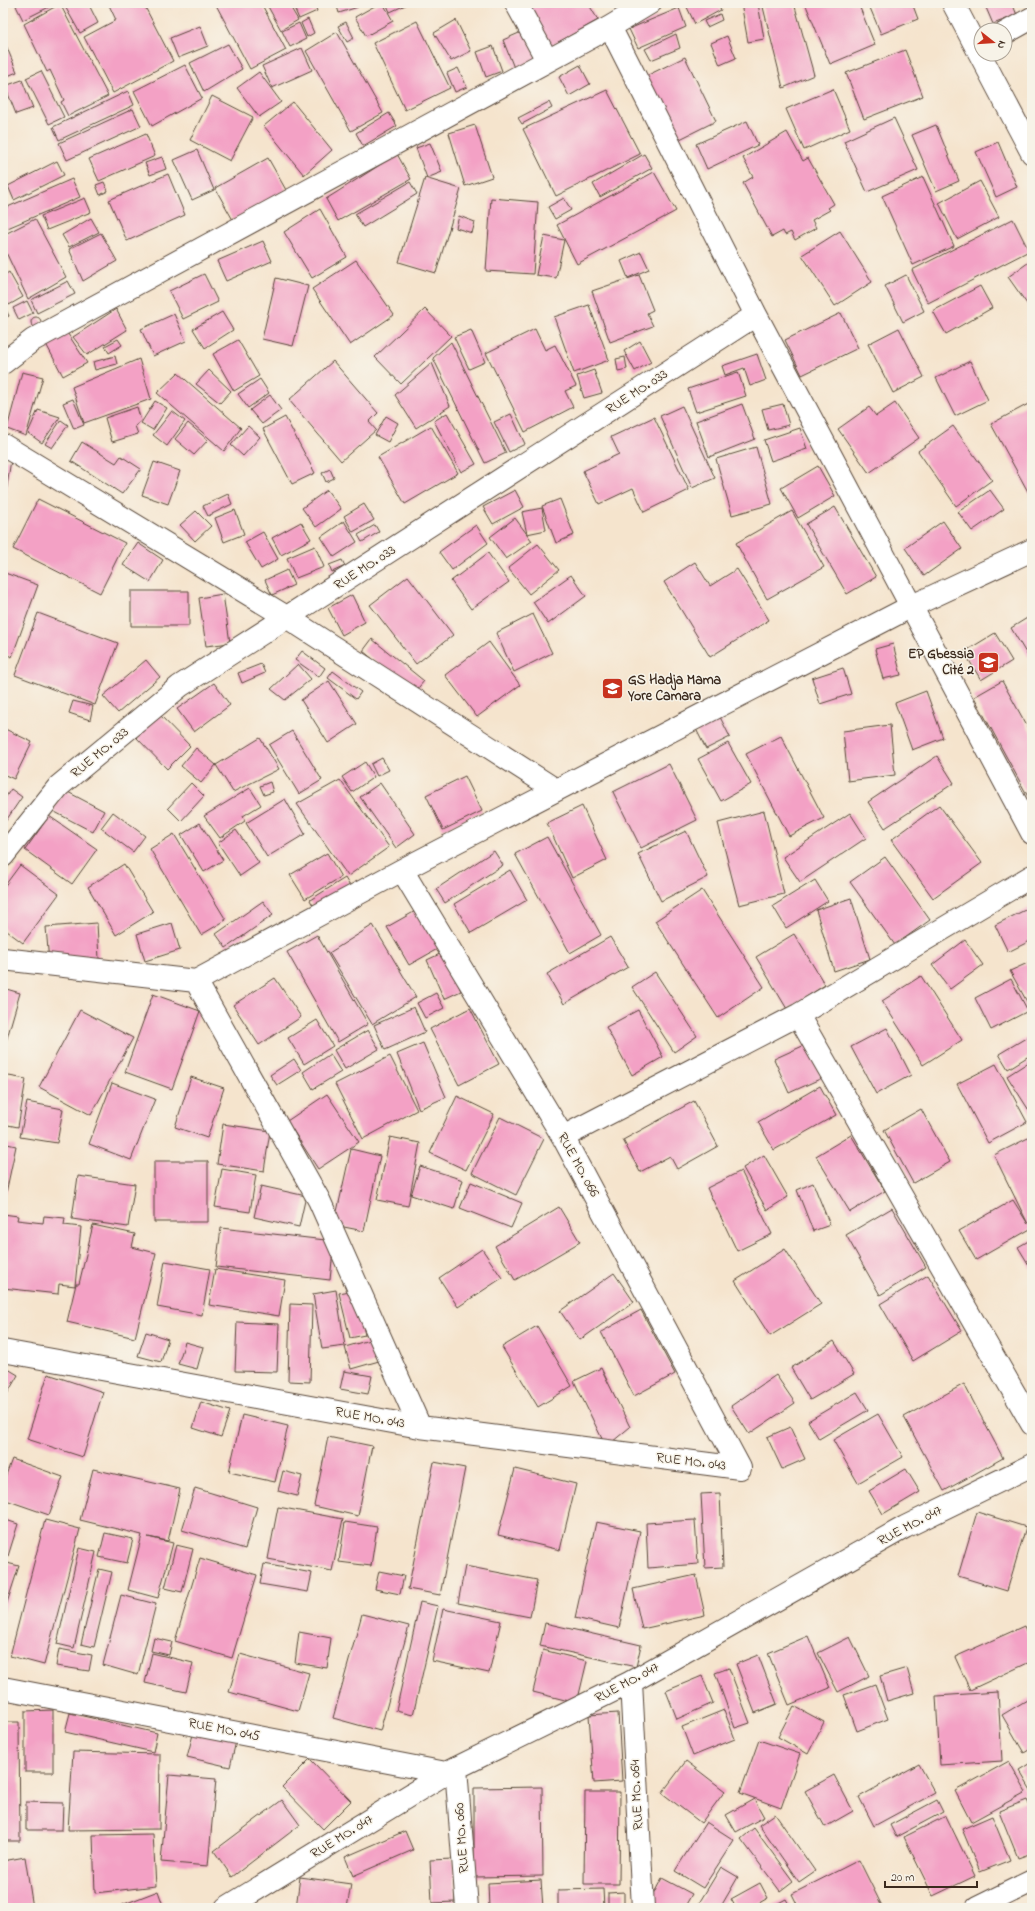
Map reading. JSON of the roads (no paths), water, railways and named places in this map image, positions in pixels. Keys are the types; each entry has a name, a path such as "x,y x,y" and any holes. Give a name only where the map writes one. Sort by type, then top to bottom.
{"street":[{"path":"516,3 547,60"},
{"path":"3,363 33,340 610,27 650,3"},
{"path":"953,3 973,38"},
{"path":"1013,29 1032,18"},
{"path":"610,27 756,314 1032,833"},
{"path":"986,62 1032,153"},
{"name":"RUE MO. 033","path":"3,856 60,786 180,686 288,618 756,314"},
{"path":"3,445 288,618 556,790"},
{"path":"3,959 196,982 402,870 912,606 1032,550"},
{"name":"RUE MO. 066","path":"402,870 563,1137 740,1468"},
{"path":"563,1137 798,1015 1032,876"},
{"path":"196,982 319,1200 420,1427"},
{"path":"798,1015 1032,1424"},
{"name":"RUE MO. 043","path":"3,1352 420,1427 740,1468"},
{"name":"RUE MO. 047","path":"226,1908 451,1770 631,1682 905,1527 1032,1465"},
{"name":"RUE MO. 064","path":"631,1682 643,1908"},
{"name":"RUE MO. 045","path":"3,1688 451,1770"},
{"name":"RUE MO. 060","path":"451,1770 467,1908"},
{"path":"977,1908 1032,1881"}],"place":[{"name":"EP Gbessia Cité 2","path":"989,662"},
{"name":"GS Hadja Mama Yore Camara","path":"612,688"}]}
